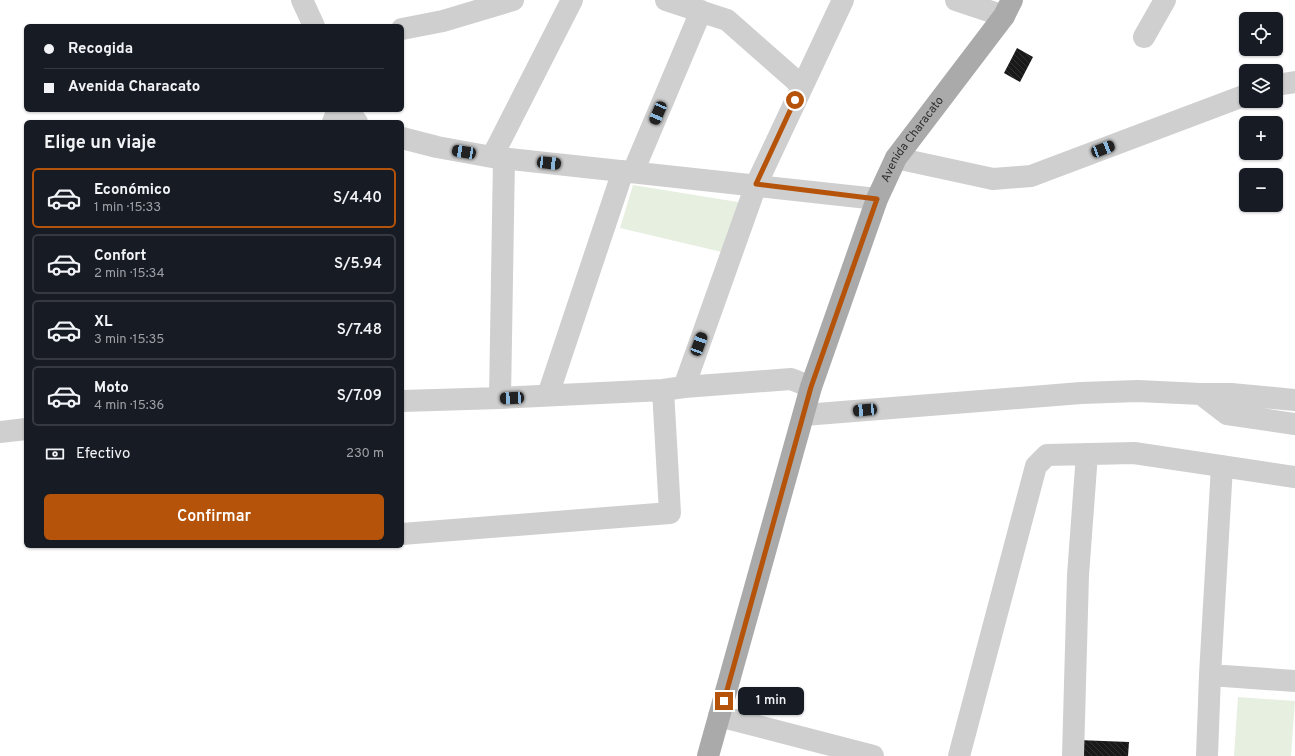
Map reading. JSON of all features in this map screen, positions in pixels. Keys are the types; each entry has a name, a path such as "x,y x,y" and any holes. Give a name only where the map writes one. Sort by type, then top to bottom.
{"main road":[{"name":"Avenida Characato","path":"708,756 811,387 877,199 896,158 1008,8"}],"street":[{"path":"302,0 313,24"},
{"path":"404,29 443,21 513,0"},
{"path":"500,398 498,157 572,0"},
{"path":"666,0 726,20 802,86"},
{"path":"404,534 670,513 673,388 756,184 843,0"},
{"path":"956,0 1008,8"},
{"path":"1144,38 1165,0"},
{"path":"548,395 628,171 701,11"},
{"path":"1283,84 1295,82"},
{"path":"896,158 993,179 1031,176 1239,98"},
{"path":"349,112 355,120"},
{"path":"404,139 437,147 498,157 756,184 877,199"},
{"path":"404,401 500,398 673,388 791,379 811,387"},
{"path":"804,415 1081,393 1138,391 1231,394 1295,400"},
{"path":"1201,394 1227,414 1295,424"},
{"path":"0,432 24,429"},
{"path":"959,756 1036,466 1048,455 1134,453 1295,477"},
{"path":"1072,756 1078,575 1087,454"},
{"path":"1207,756 1222,466"},
{"path":"1210,675 1295,681"},
{"path":"719,716 874,756"}],"green space":[{"path":"633,185 744,203 726,253 620,228"},
{"path":"1238,697 1295,701 1291,756 1234,756"}],"building":[{"path":"1017,48 1033,57 1020,82 1004,73"},
{"path":"1078,740 1129,742 1128,756 1078,756"}],"route":[{"path":"724,701 811,387 877,199 756,184 795,100"}]}
